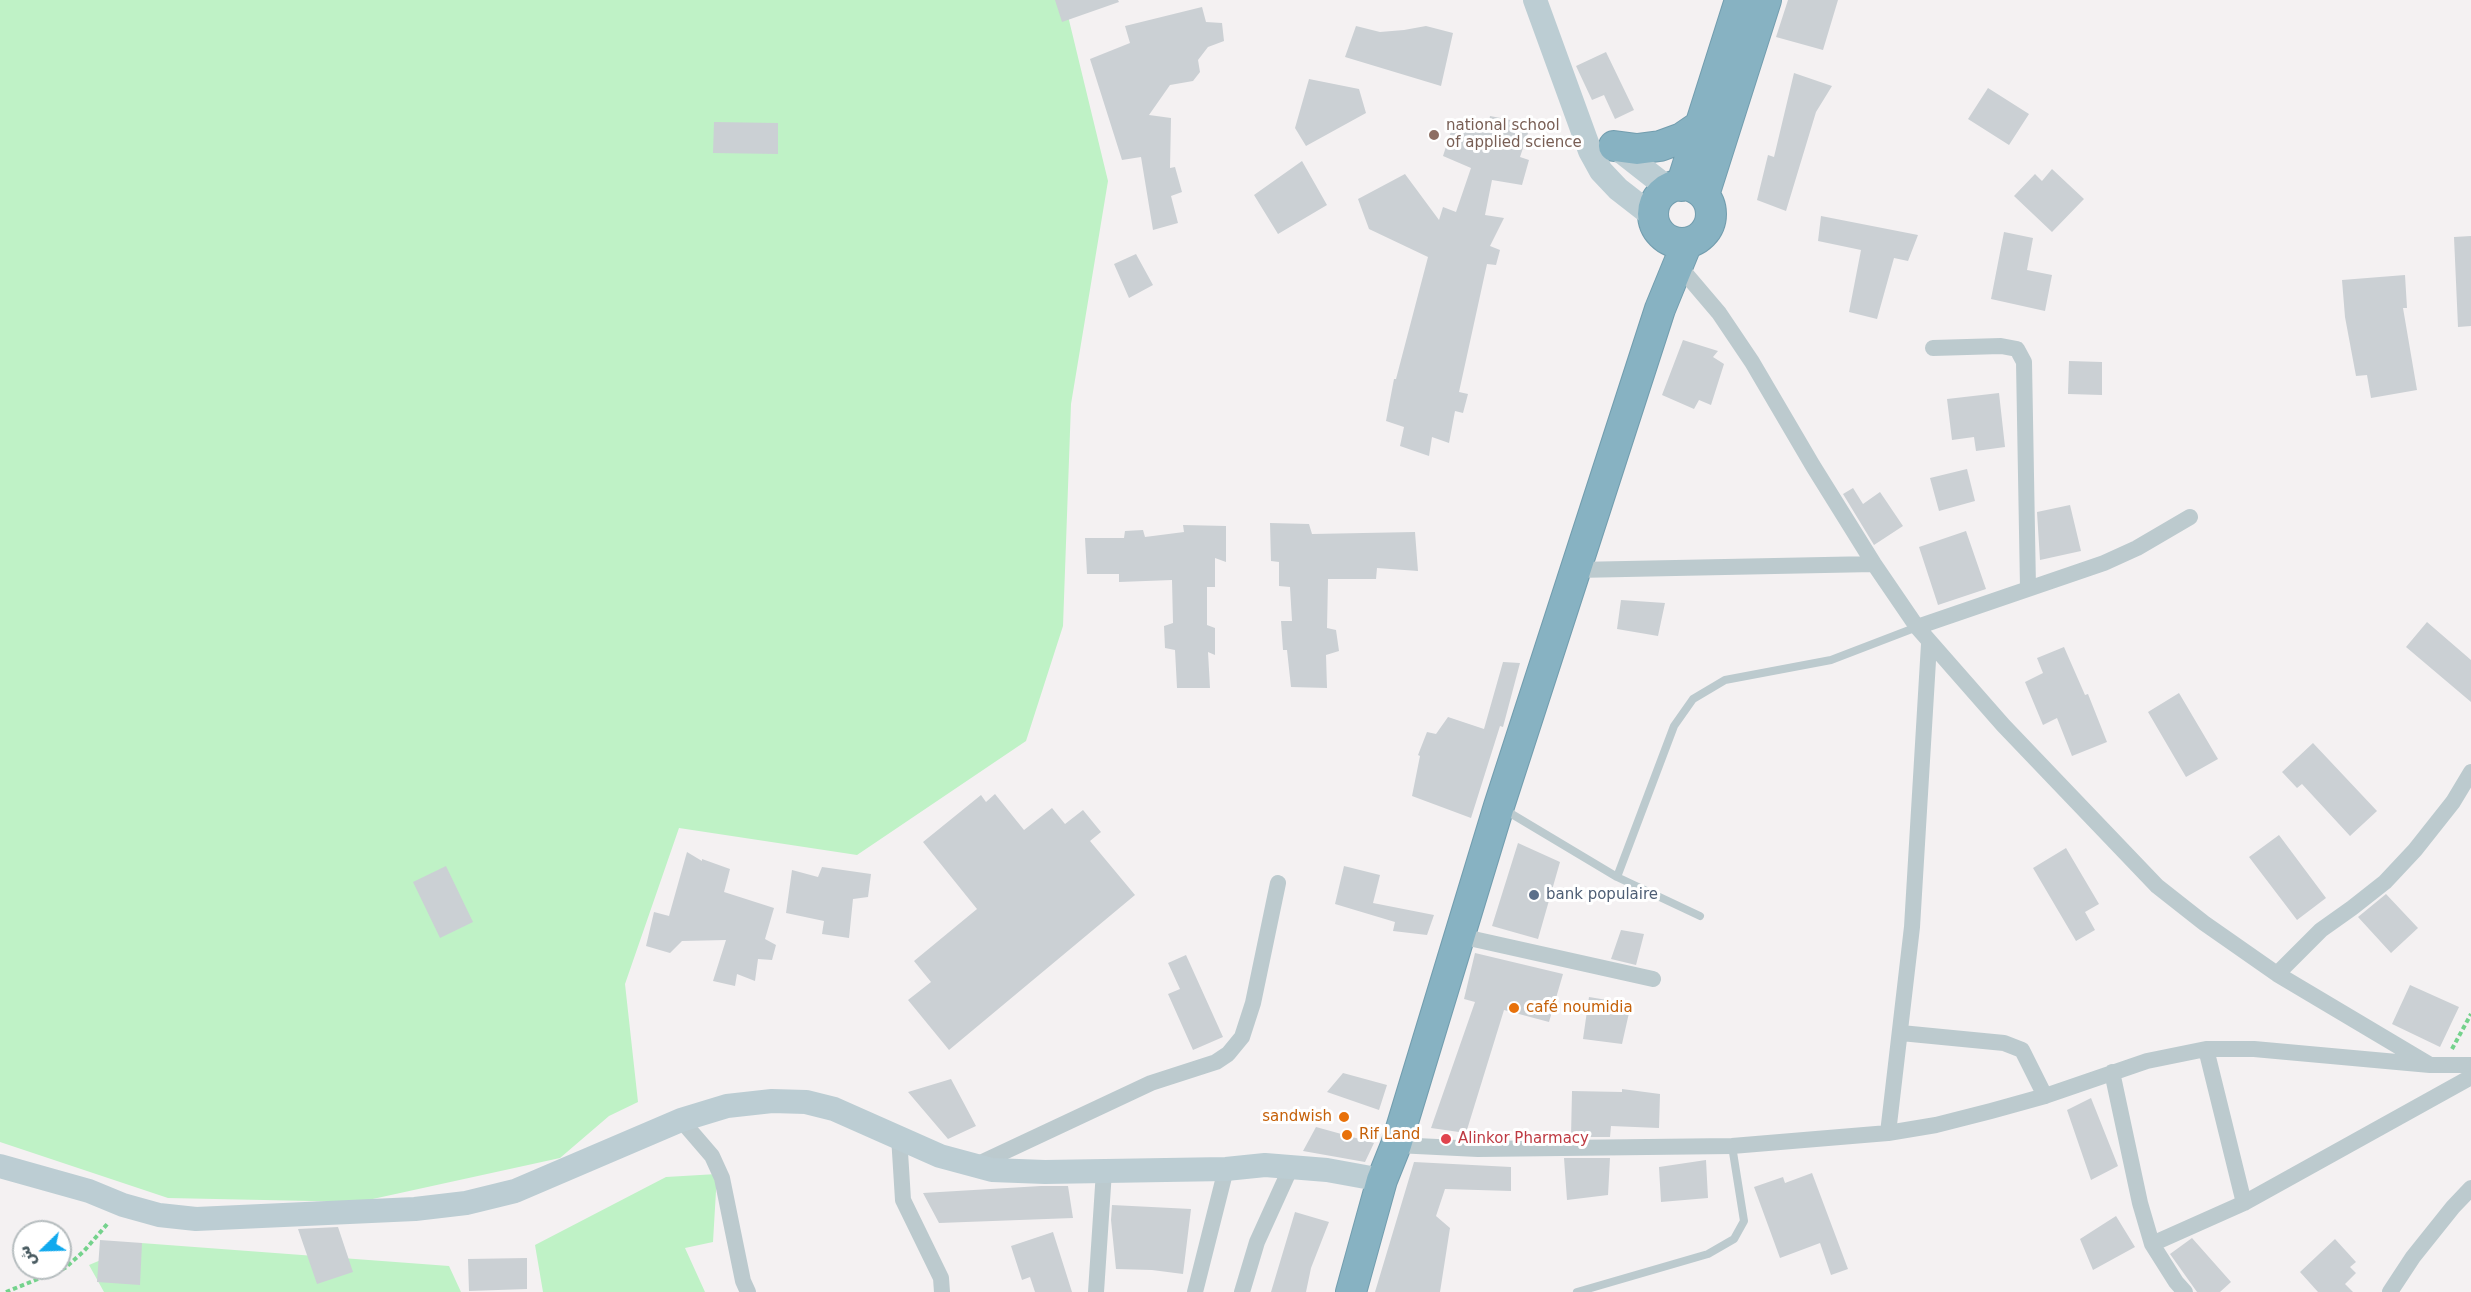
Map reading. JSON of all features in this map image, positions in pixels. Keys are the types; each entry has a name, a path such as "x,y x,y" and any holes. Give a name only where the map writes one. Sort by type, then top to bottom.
{"highway":[{"path":"1685,190 1701,125 1740,0"},
{"path":"1351,1292 1382,1180 1396,1146 1499,806 1660,309 1671,241 1657,201 1685,190 1766,0"},
{"path":"1614,146 1637,149 1660,146 1682,138 1701,125"},
{"path":"1671,241 1705,233 1710,224 1709,204 1685,190"}],"street":[{"path":"1535,0 1590,151 1601,171 1671,241 1752,362 1874,564 1929,644 2157,886 2204,923 2277,974 2436,1065"},
{"path":"1579,121 1614,146 1685,190"},
{"path":"1933,348 2001,346 2017,349 2024,362 2028,588"},
{"path":"1917,627 2104,563 2137,548 2190,517"},
{"path":"1576,570 1874,564"},
{"path":"1888,1132 1912,927 1929,644"},
{"path":"2277,974 2321,930 2352,908 2400,866 2453,802 2471,772"},
{"path":"974,1166 1151,1083 1216,1062 1228,1054 1242,1037 1252,1003 1278,884"},
{"path":"1460,936 1653,979"},
{"path":"1901,1033 2004,1042 2022,1050 2045,1096"},
{"path":"1396,1146 1478,1149 1732,1146 1888,1132 1936,1125 2045,1096 2147,1061 2206,1049 2254,1049 2436,1065 2471,1065"},
{"path":"2206,1049 2244,1203"},
{"path":"2112,1072 2140,1203 2152,1244 2185,1292"},
{"path":"2152,1244 2244,1203 2471,1077"},
{"path":"0,1166 89,1191 123,1205 159,1215 195,1219 415,1209 466,1203 515,1191 681,1120 727,1106 772,1101 806,1102 834,1110 899,1136 940,1156 992,1170 1045,1172 1226,1169 1265,1165 1327,1170 1382,1180"},
{"path":"681,1120 712,1156 722,1178 743,1281 748,1292"},
{"path":"899,1136 903,1200 941,1278 942,1292"},
{"path":"1242,1292 1257,1242 1291,1167"},
{"path":"1195,1292 1226,1169"},
{"path":"1096,1292 1104,1171"},
{"path":"2390,1292 2413,1257 2471,1188"}],"lane":[{"path":"1617,877 1674,726 1693,699 1725,680 1831,660 1917,627"},
{"path":"1499,806 1617,877 1700,916"},
{"path":"1577,1292 1708,1254 1734,1239 1744,1221 1732,1146"}],"path":[{"path":"2436,1065 2471,1014"},
{"path":"6,1292 65,1268 84,1251 123,1205"}],"green space":[{"path":"0,0 1118,0 1068,16 1108,181 1071,404 1063,626 1026,741 857,855 679,828 625,984 638,1102 609,1116 560,1158 359,1202 168,1198 0,1142"},
{"path":"717,1174 713,1242 685,1248 705,1292 543,1292 535,1245 666,1177"},
{"path":"141,1243 449,1266 461,1292 104,1292 89,1265"}],"building":[{"path":"1055,0 1118,0 1119,2 1062,22"},
{"path":"1788,0 1838,0 1823,50 1776,37"},
{"path":"1202,7 1206,22 1222,23 1224,41 1208,47 1198,60 1200,72 1193,81 1170,85 1149,115 1171,118 1170,168 1175,167 1182,192 1171,196 1178,223 1153,230 1141,157 1122,160 1090,59 1130,43 1125,26"},
{"path":"1356,26 1380,32 1426,26 1453,33 1441,86 1345,57"},
{"path":"1606,52 1634,110 1615,119 1604,95 1592,100 1576,66"},
{"path":"1794,73 1832,86 1816,112 1786,211 1757,200 1768,155 1774,157"},
{"path":"1309,79 1359,89 1366,113 1306,146 1295,128"},
{"path":"1988,88 2029,114 2009,145 1968,119"},
{"path":"1490,116 1531,124 1520,157 1529,160 1522,185 1492,180 1485,215 1504,218 1490,246 1500,250 1496,265 1487,264 1459,392 1468,394 1463,413 1455,411 1449,443 1432,437 1429,456 1400,446 1404,427 1386,421 1394,379 1396,379 1428,257 1369,229 1358,199 1405,174 1439,220 1443,207 1456,212 1471,168 1443,156 1455,119 1488,126"},
{"path":"714,122 778,123 778,154 713,153"},
{"path":"1302,161 1327,205 1278,234 1254,195"},
{"path":"2052,169 2084,199 2052,232 2014,196 2035,174 2042,181"},
{"path":"1821,216 1918,235 1908,261 1894,258 1877,319 1849,312 1861,250 1818,241"},
{"path":"2004,232 2033,238 2027,270 2052,275 2045,311 1991,299"},
{"path":"2471,236 2471,326 2458,327 2454,237"},
{"path":"1136,254 1153,285 1129,298 1114,264"},
{"path":"2405,275 2407,308 2403,308 2417,390 2371,398 2367,375 2356,376 2345,317 2342,280"},
{"path":"1683,340 1718,351 1713,357 1724,364 1711,405 1699,400 1694,409 1662,395"},
{"path":"2069,361 2102,362 2102,395 2068,394"},
{"path":"1999,393 2005,447 1976,451 1974,437 1952,440 1947,399"},
{"path":"1967,469 1975,501 1939,511 1930,478"},
{"path":"1853,488 1863,504 1880,492 1903,526 1874,545 1843,494"},
{"path":"2070,505 2081,551 2040,560 2037,512"},
{"path":"1270,523 1309,524 1312,534 1415,532 1418,571 1377,568 1376,579 1328,579 1327,628 1336,630 1339,651 1326,655 1327,688 1291,687 1287,650 1283,650 1281,621 1292,621 1290,587 1279,586 1279,562 1271,561"},
{"path":"1183,525 1226,526 1226,562 1215,558 1215,587 1207,587 1207,625 1215,628 1215,655 1208,652 1210,688 1177,688 1175,650 1165,648 1164,626 1173,623 1172,580 1119,582 1119,574 1087,574 1085,538 1124,538 1125,531 1143,530 1145,537 1184,532"},
{"path":"1966,531 1986,589 1938,605 1919,547"},
{"path":"1621,600 1665,603 1658,636 1617,629"},
{"path":"2427,622 2471,660 2471,702 2406,647"},
{"path":"2064,647 2085,695 2088,694 2107,742 2072,756 2057,718 2043,725 2025,682 2043,673 2037,658"},
{"path":"1503,662 1520,663 1503,727 1500,726 1471,818 1412,796 1420,756 1418,755 1427,732 1436,734 1448,717 1484,729"},
{"path":"2179,693 2218,759 2186,777 2148,712"},
{"path":"2313,743 2377,811 2350,836 2302,784 2297,788 2282,772"},
{"path":"995,794 1024,830 1052,808 1065,824 1083,810 1101,832 1090,841 1135,895 949,1050 908,1000 931,982 914,961 977,909 923,842 981,795 986,802"},
{"path":"2279,835 2326,898 2297,920 2249,857"},
{"path":"1518,843 1560,862 1538,939 1492,926"},
{"path":"2066,848 2099,904 2085,912 2095,930 2076,941 2033,868"},
{"path":"687,852 702,861 702,859 730,869 724,892 774,908 765,939 776,945 772,960 758,959 755,981 737,974 735,986 713,981 726,940 682,941 670,953 646,946 654,912 669,916"},
{"path":"446,866 473,922 440,938 413,882"},
{"path":"1344,866 1380,875 1373,903 1434,915 1427,935 1393,931 1395,922 1335,904"},
{"path":"822,867 871,874 868,897 853,899 849,938 822,934 824,921 786,913 792,870 818,877"},
{"path":"2386,894 2418,928 2391,953 2358,917"},
{"path":"1621,930 1644,934 1636,965 1611,959"},
{"path":"1475,953 1563,974 1549,1022 1504,1010 1466,1133 1431,1128 1475,1002 1464,999"},
{"path":"1186,955 1223,1037 1193,1050 1168,994 1180,989 1168,963"},
{"path":"2410,985 2459,1007 2440,1047 2392,1024"},
{"path":"1589,997 1631,1004 1622,1044 1583,1039"},
{"path":"1343,1073 1387,1085 1379,1110 1327,1092"},
{"path":"951,1079 976,1126 948,1139 908,1092"},
{"path":"1622,1089 1660,1094 1659,1128 1611,1126 1610,1137 1571,1137 1572,1091 1622,1092"},
{"path":"2091,1098 2118,1166 2091,1180 2067,1110"},
{"path":"1316,1127 1374,1143 1365,1162 1303,1151"},
{"path":"1564,1158 1610,1158 1608,1195 1567,1200"},
{"path":"1706,1160 1708,1198 1661,1202 1659,1167"},
{"path":"1414,1162 1511,1167 1511,1191 1445,1189 1436,1216 1450,1228 1440,1292 1375,1292"},
{"path":"1812,1173 1848,1269 1831,1275 1820,1243 1780,1258 1754,1187 1783,1177 1785,1183"},
{"path":"1068,1186 1073,1218 939,1223 923,1193"},
{"path":"1112,1205 1191,1209 1183,1274 1116,1269 1111,1220"},
{"path":"1295,1212 1329,1222 1311,1268 1306,1292 1271,1292"},
{"path":"2116,1216 2135,1247 2093,1270 2080,1239"},
{"path":"338,1227 353,1272 317,1284 298,1229"},
{"path":"1053,1232 1072,1292 1035,1292 1030,1277 1022,1280 1011,1246"},
{"path":"2192,1238 2231,1282 2220,1292 2197,1292 2170,1254"},
{"path":"2335,1239 2356,1262 2350,1267 2356,1273 2345,1284 2353,1292 2318,1292 2300,1272"},
{"path":"100,1240 142,1243 140,1285 97,1282"},
{"path":"527,1258 527,1289 469,1291 468,1259"}],"place":[{"name":"national school of applied science","path":"1434,135"},
{"name":"bank populaire","path":"1534,895"},
{"name":"café noumidia","path":"1514,1008"},
{"name":"sandwish","path":"1344,1117"},
{"name":"Rif Land","path":"1347,1135"},
{"name":"Alinkor Pharmacy","path":"1446,1139"}]}
